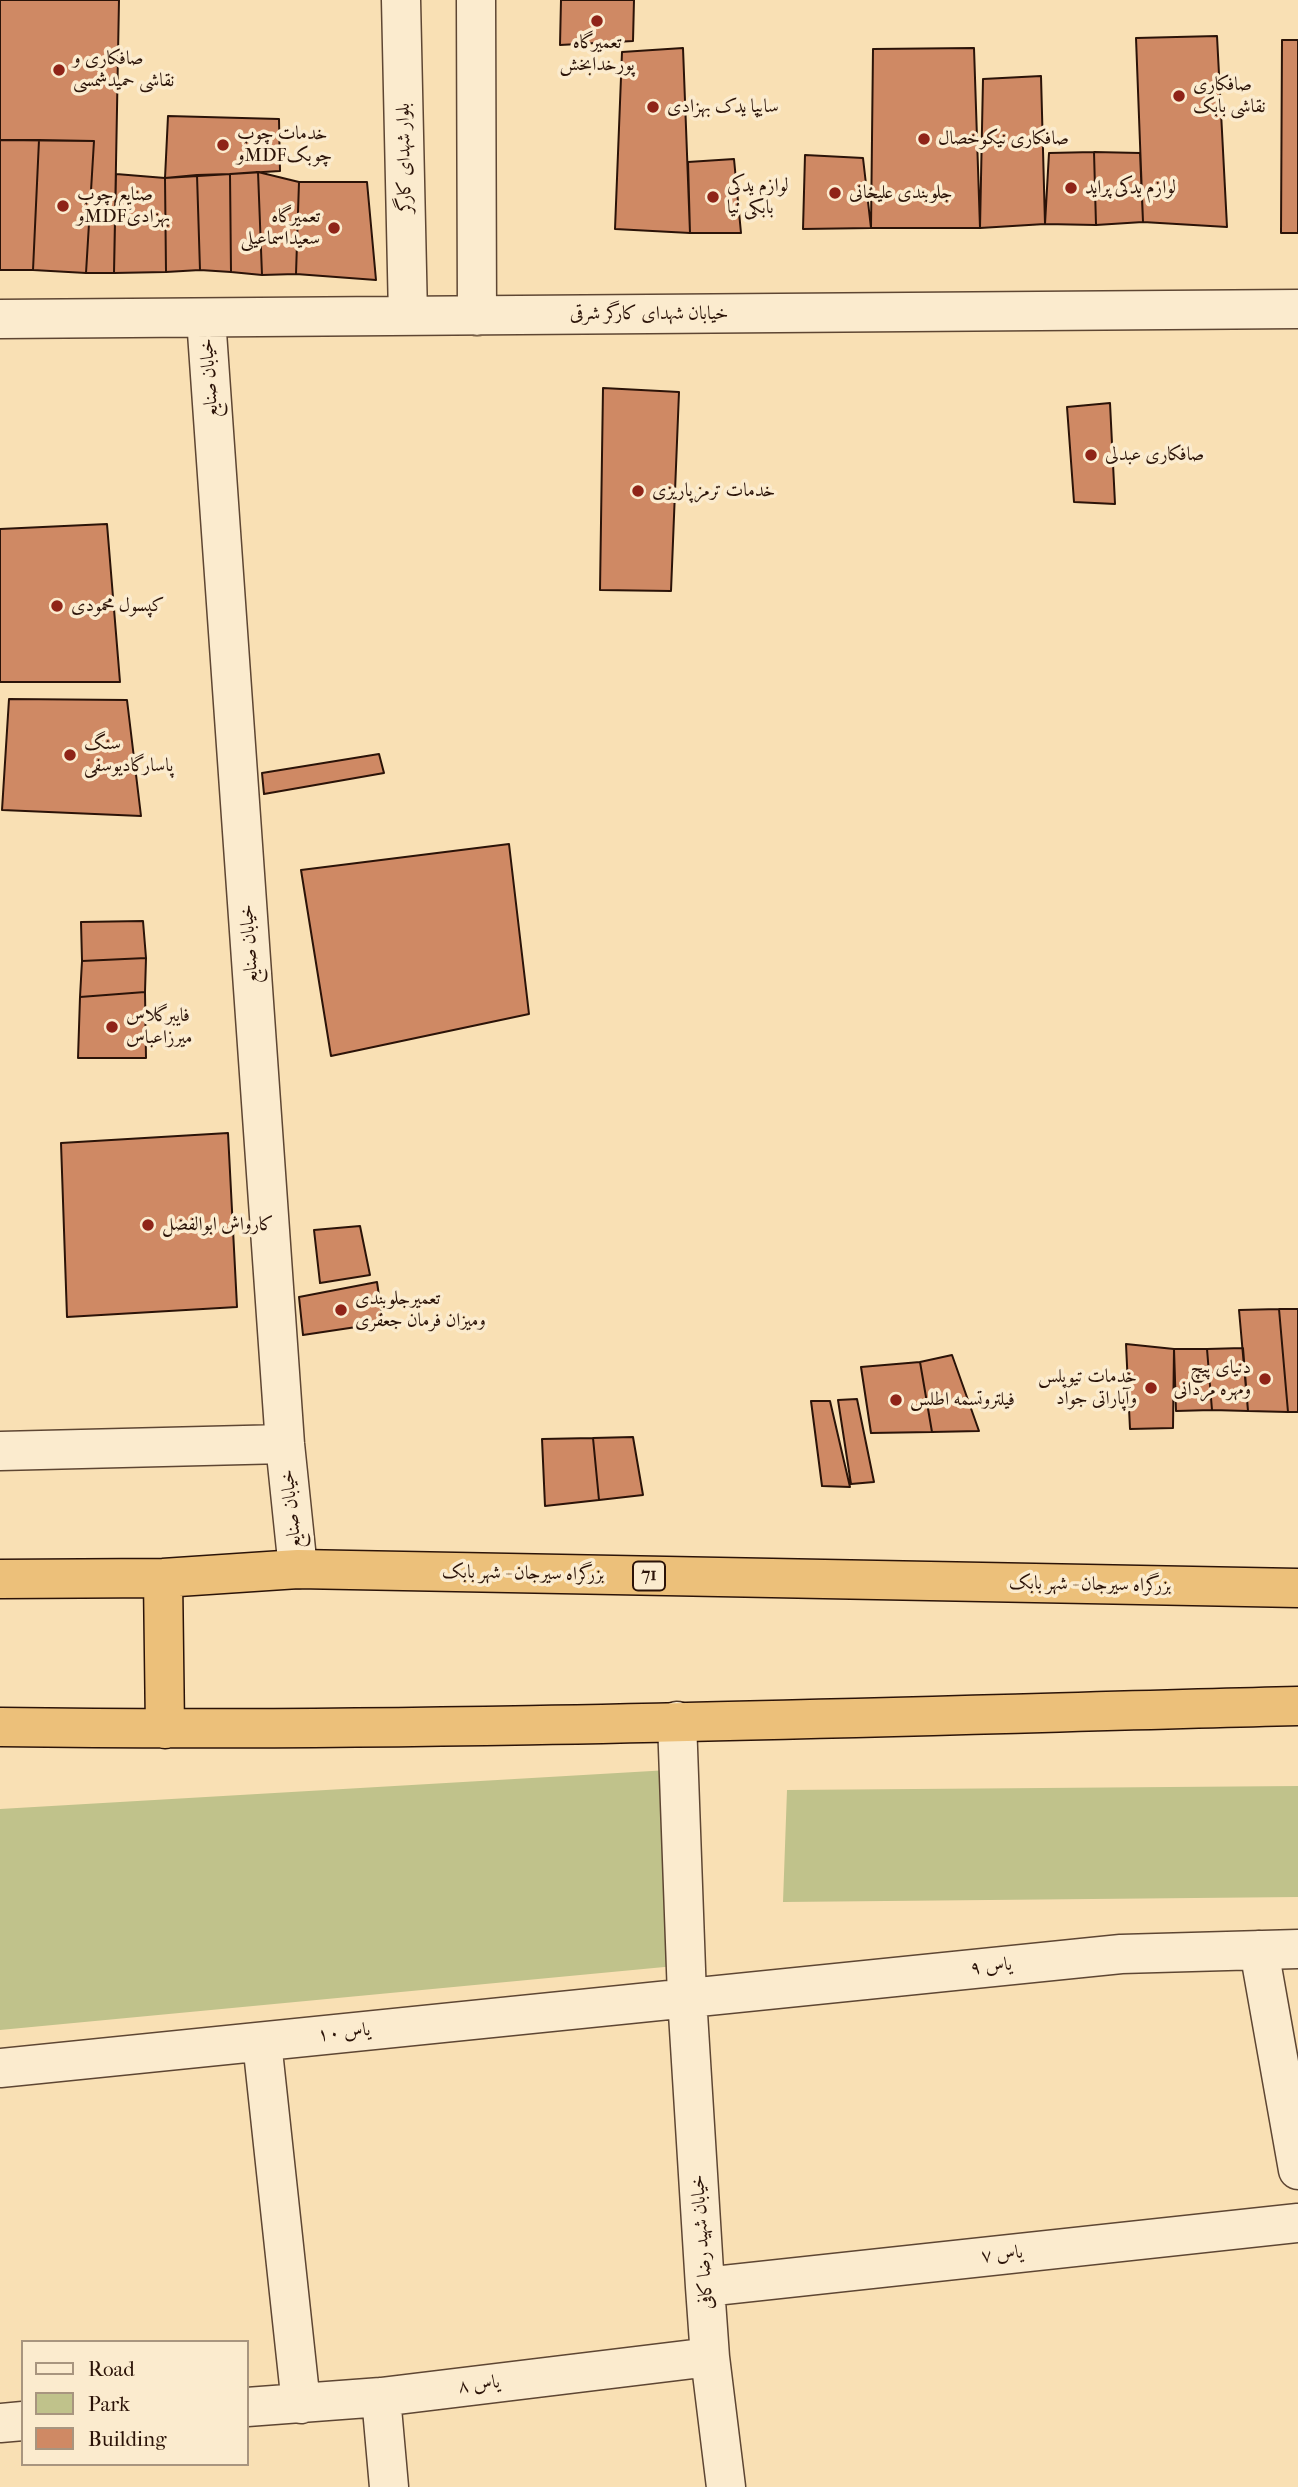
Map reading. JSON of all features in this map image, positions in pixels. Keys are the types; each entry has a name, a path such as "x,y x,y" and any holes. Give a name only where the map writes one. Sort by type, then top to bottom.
{"highway":[{"name":"بزرگراه سیرجان - شهر بابک","path":"0,1579 163,1578 299,1569 1298,1588"},
{"path":"163,1578 165,1729"},
{"path":"0,1727 165,1729 677,1721 1298,1706"}],"street":[{"name":"بلوار شهدای کارگر","path":"401,0 408,316"},
{"path":"476,0 477,316"},
{"name":"خیابان شهدای کارگر شرقی","path":"0,320 1298,309"},
{"name":"خیابان صنایع","path":"206,318 285,1444 299,1569"},
{"path":"0,1451 285,1444"},
{"name":"خیابان شهید رضا کافی","path":"677,1721 687,1997 705,2287 710,2357 726,2487"},
{"path":"1284,1950 1298,2170"},
{"name":"یاس ۹","path":"687,1997 1121,1954 1284,1950"},
{"name":"یاس ۱۰","path":"0,2068 687,1997"},
{"path":"262,2042 301,2404"},
{"name":"یاس ۷","path":"705,2287 1298,2223"},
{"name":"یاس ۸","path":"248,2407 382,2397 710,2357"},
{"path":"382,2397 389,2487"},
{"path":"0,2423 21,2421"}],"green space":[{"path":"669,1770 675,1966 0,2030 0,1809"},
{"path":"1298,1786 1298,1897 783,1902 787,1790"}],"building":[{"name":"صافکاری و نقاشی حمیدشمسی","path":"0,0 119,0 114,273 86,273 94,141 0,140"},
{"name":"تعمیرگاه پورخدابخش","path":"561,0 634,0 633,41 560,45"},
{"name":"صافکاری نقاشی بابک","path":"1217,36 1227,227 1143,222 1136,38"},
{"path":"1282,40 1298,40 1298,233 1281,233"},
{"name":"سایپا یدک بهزادی","path":"683,48 690,233 615,229 622,52"},
{"name":"صافکاری نیکوخصال","path":"974,48 980,228 871,228 873,49"},
{"path":"1041,76 1045,224 980,228 983,79"},
{"name":"خدمات چوب وMDFچوبک","path":"168,116 279,119 280,171 165,178"},
{"path":"0,140 39,140 33,270 0,270"},
{"name":"صنایع چوب وMDFبهزادی","path":"39,140 94,141 86,273 33,270"},
{"path":"1094,152 1140,153 1143,222 1096,225"},
{"name":"لوازم یدکی پراید","path":"1094,152 1096,225 1045,224 1049,153"},
{"name":"جلوبندی علیخانی","path":"805,155 863,158 871,228 803,229"},
{"name":"لوازم یدکی بابکی نیا","path":"734,159 741,233 690,233 688,162"},
{"path":"258,172 299,182 296,274 262,275"},
{"path":"258,172 262,275 231,272 230,174"},
{"path":"116,174 165,178 166,272 114,273"},
{"path":"230,174 231,272 200,270 197,175"},
{"path":"197,175 200,270 166,272 165,178"},
{"name":"تعمیرگاه سعیداسماعیلی","path":"299,182 367,182 376,280 296,274"},
{"name":"خدمات ترمزپاریزی","path":"603,388 679,392 671,591 600,590"},
{"name":"صافکاری عبدلی","path":"1110,403 1115,504 1074,502 1067,407"},
{"name":"کپسول محمودی","path":"107,524 120,682 0,682 0,529"},
{"name":"سنگ پاسارگادیوسفی","path":"9,699 127,700 141,816 2,810"},
{"path":"379,754 384,773 264,794 262,773"},
{"path":"509,844 529,1014 331,1056 301,870"},
{"path":"143,921 146,958 82,961 81,922"},
{"path":"146,958 145,992 80,997 82,961"},
{"name":"فایبرگلاس میرزاعباس","path":"145,992 146,1058 78,1058 80,997"},
{"name":"کارواش ابوالفضل","path":"228,1133 237,1307 67,1317 61,1143"},
{"path":"360,1226 370,1275 320,1283 314,1230"},
{"name":"تعمیرجلوبندی ومیزان فرمان جعفری","path":"377,1282 383,1323 303,1335 299,1297"},
{"path":"1279,1309 1298,1309 1298,1412 1288,1412"},
{"name":"دنیای پیچ ومهره مردانی","path":"1279,1309 1288,1412 1248,1411 1239,1310"},
{"name":"خدمات تیوپلس وآپاراتی جواد","path":"1126,1344 1174,1349 1173,1428 1130,1429"},
{"path":"1243,1348 1248,1411 1212,1410 1207,1349"},
{"path":"1174,1349 1207,1349 1212,1410 1176,1411"},
{"path":"952,1355 979,1431 932,1432 920,1362"},
{"name":"فیلتروتسمه اطلس","path":"920,1362 932,1432 871,1433 861,1367"},
{"path":"857,1399 874,1482 851,1484 838,1400"},
{"path":"811,1401 830,1401 850,1487 822,1486"},
{"path":"633,1437 643,1495 599,1500 593,1438"},
{"path":"593,1438 599,1500 545,1506 542,1439"}],"place":[{"name":"تعمیرگاه پورخدابخش","path":"597,21"},
{"name":"صافکاری و نقاشی حمیدشمسی","path":"59,70"},
{"name":"صافکاری نقاشی بابک","path":"1179,96"},
{"name":"سایپا یدک بهزادی","path":"653,107"},
{"name":"صافکاری نیکوخصال","path":"924,139"},
{"name":"خدمات چوب وMDFچوبک","path":"223,145"},
{"name":"لوازم یدکی پراید","path":"1071,188"},
{"name":"جلوبندی علیخانی","path":"835,193"},
{"name":"لوازم یدکی بابکی نیا","path":"713,197"},
{"name":"صنایع چوب وMDFبهزادی","path":"63,206"},
{"name":"تعمیرگاه سعیداسماعیلی","path":"334,228"},
{"name":"صافکاری عبدلی","path":"1091,455"},
{"name":"خدمات ترمزپاریزی","path":"638,491"},
{"name":"کپسول محمودی","path":"57,606"},
{"name":"سنگ پاسارگادیوسفی","path":"70,755"},
{"name":"فایبرگلاس میرزاعباس","path":"112,1027"},
{"name":"کارواش ابوالفضل","path":"148,1225"},
{"name":"تعمیرجلوبندی ومیزان فرمان جعفری","path":"341,1310"},
{"name":"دنیای پیچ ومهره مردانی","path":"1265,1379"},
{"name":"خدمات تیوپلس وآپاراتی جواد","path":"1151,1388"},
{"name":"فیلتروتسمه اطلس","path":"896,1400"}]}
